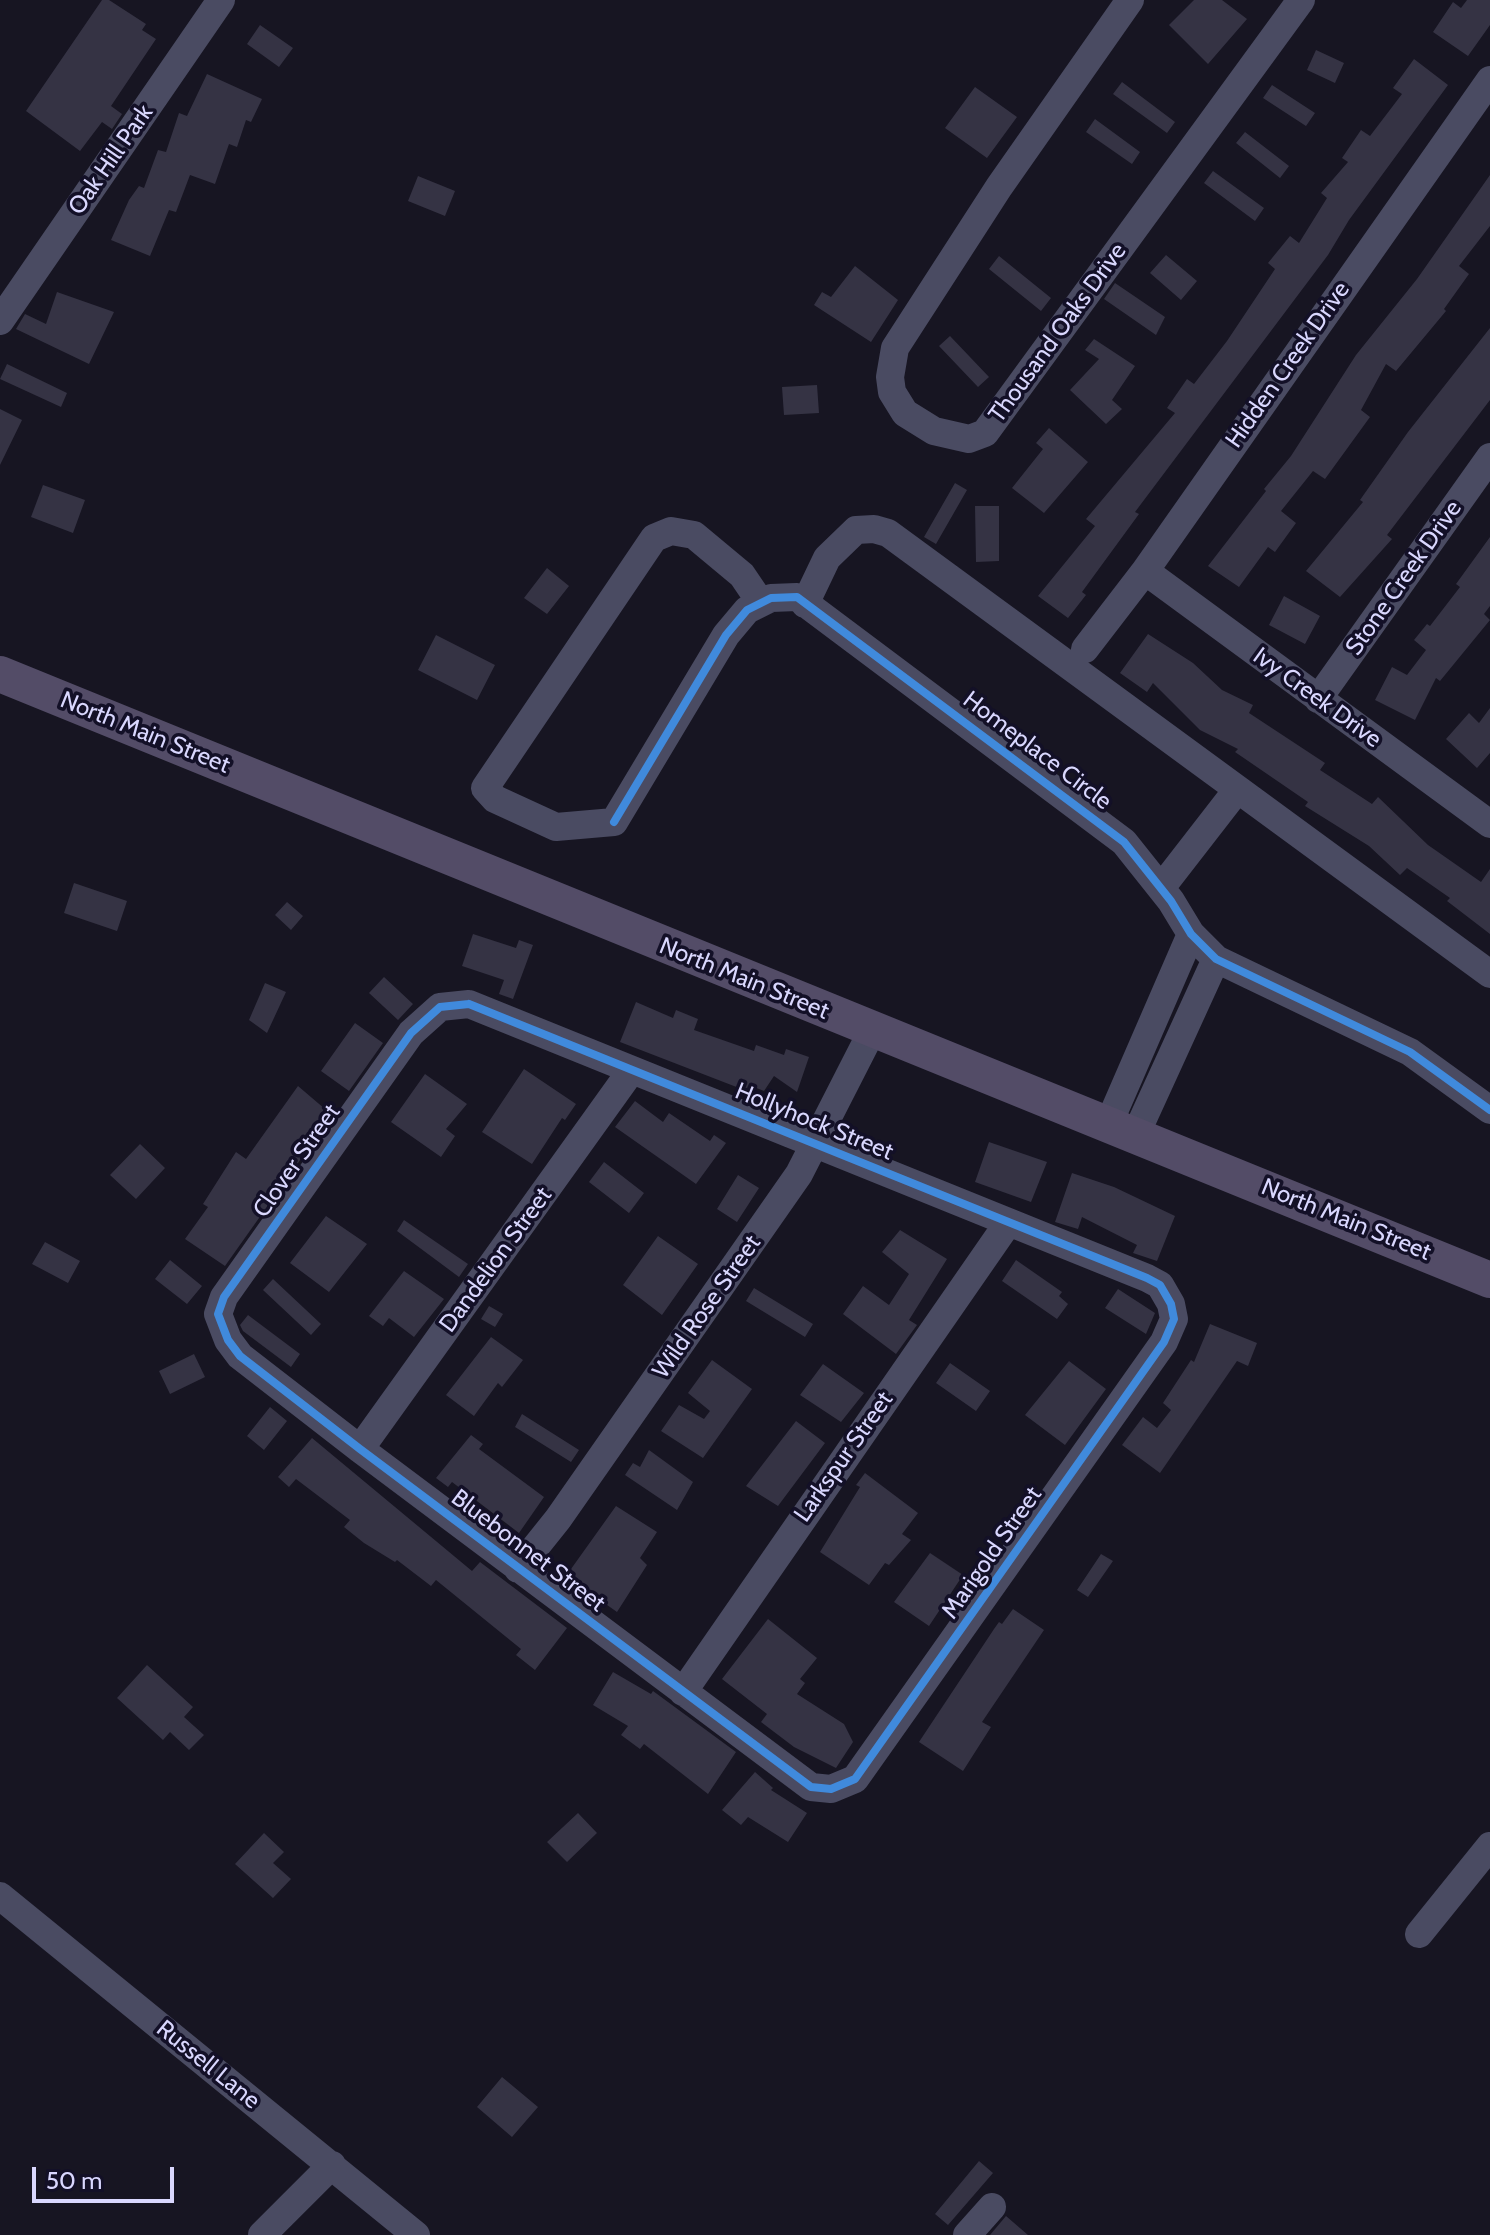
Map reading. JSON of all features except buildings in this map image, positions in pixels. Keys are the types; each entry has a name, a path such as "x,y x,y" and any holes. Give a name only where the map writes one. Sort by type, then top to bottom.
{"main road":[{"name":"North Main Street","path":"0,674 1490,1280"}],"street":[{"name":"Oak Hill Park","path":"0,321 221,0"},
{"name":"Thousand Oaks Drive","path":"1130,0 999,187 895,348 890,377 892,392 905,413 934,431 969,439 985,433 1301,0"},
{"name":"Hidden Creek Drive","path":"1085,649 1145,571 1490,80"},
{"name":"Stone Creek Drive","path":"1318,699 1490,457"},
{"path":"805,604 827,558 856,530 874,529 888,533 1490,974"},
{"path":"671,531 694,535 742,575 761,603 747,610 726,635 614,822 556,827 495,799 485,788 654,538 671,531"},
{"name":"Ivy Creek Drive","path":"1145,571 1490,824"},
{"name":"Homeplace Circle","path":"761,603 771,598 797,597 1069,798 1124,842 1161,888 1191,934 1216,959 1410,1052 1490,1110"},
{"path":"1161,888 1237,790"},
{"path":"1122,1128 1150,1026 1191,934"},
{"path":"1122,1128 1177,1039 1216,959"},
{"name":"Hollyhock Street","path":"431,1013 440,1007 469,1004 1147,1278 1160,1285 1171,1304"},
{"name":"Clover Street","path":"228,1340 218,1314 224,1297 411,1033 431,1013"},
{"path":"1150,1026 1177,1039"},
{"name":"Wild Rose Street","path":"518,1569 558,1519 799,1174 872,1031"},
{"name":"Dandelion Street","path":"360,1449 631,1071"},
{"name":"Larkspur Street","path":"683,1692 1008,1223"},
{"name":"Marigold Street","path":"811,1787 831,1789 855,1779 873,1758 1164,1342 1174,1319 1171,1304"},
{"name":"Bluebonnet Street","path":"228,1340 240,1356 360,1449 811,1787"},
{"path":"1419,1934 1490,1846"},
{"name":"Russell Lane","path":"0,1896 416,2235"},
{"path":"262,2235 332,2165"},
{"path":"967,2235 992,2207"}],"cycle path":[{"path":"614,822 726,635 747,610 771,598 797,597 1124,842 1171,901 1191,934 1216,959 1410,1052 1490,1110"},
{"path":"469,1004 1147,1278 1160,1285 1171,1304 1174,1319 1164,1342 855,1779 831,1789 811,1787 360,1449 240,1356 228,1340 218,1314 224,1297 411,1033 440,1007 469,1004"}]}
